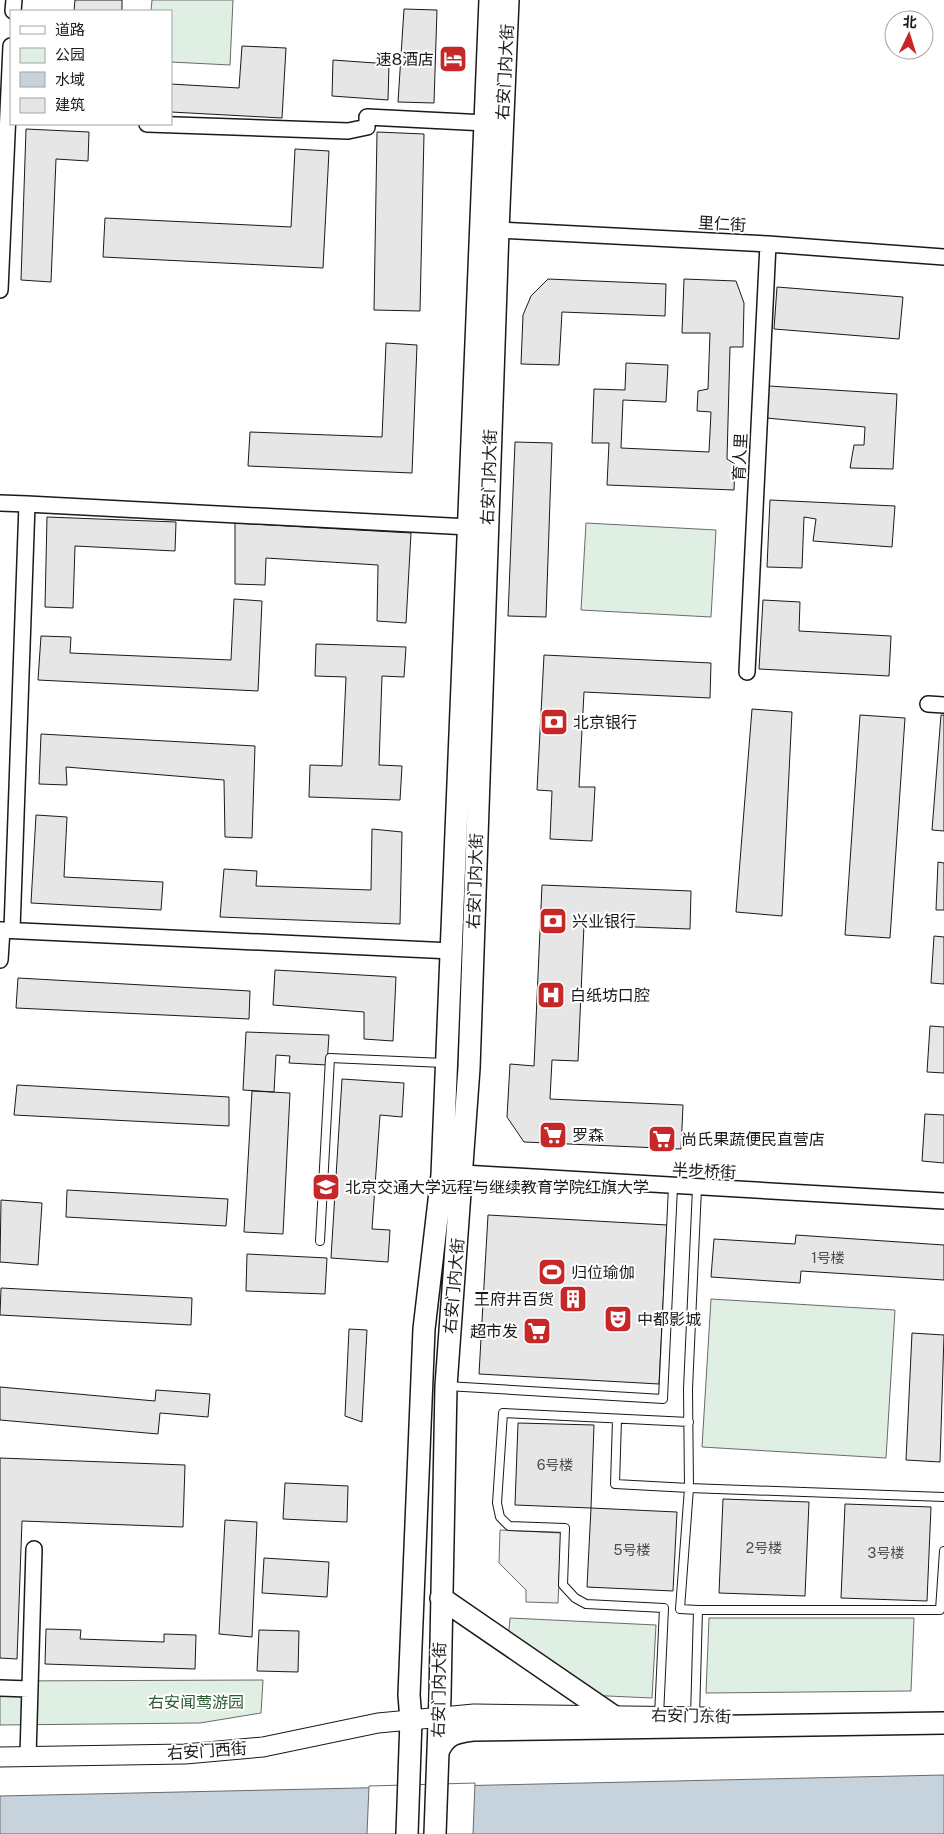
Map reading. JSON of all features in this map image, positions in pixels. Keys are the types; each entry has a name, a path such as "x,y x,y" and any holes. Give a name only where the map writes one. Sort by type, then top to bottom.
{"main road":[{"name":"右安门内大街","path":"407,1834 411,1720 409,1696 424,1329 442,1174 490,0"},
{"name":"右安门内大街","path":"435,1834 446,1386 463,1173 469,1058 498,230 508,0"},
{"path":"441,1598 614,1716"},
{"path":"438,1757 442,1743 454,1733 473,1730 944,1723"}],"street":[{"path":"0,290 10,82"},
{"path":"172,125 348,131 367,127 366,117 486,123"},
{"name":"里仁街","path":"498,230 768,244 944,257"},
{"name":"育人里","path":"747,672 768,244"},
{"path":"0,503 469,527"},
{"path":"0,960 5,930 27,504"},
{"path":"928,704 944,705"},
{"path":"5,930 452,951"},
{"name":"半步桥街","path":"463,1173 673,1187 944,1200"},
{"path":"28,1756 34,1549"},
{"path":"0,1688 29,1689"},
{"name":"右安门东街","path":"439,1717 474,1714 695,1717 944,1716"},
{"name":"右安门西街","path":"0,1757 186,1754 263,1747 348,1728 439,1717"}],"lane":[{"path":"320,1241 330,1058 446,1064"},
{"path":"446,1386 663,1399 673,1187"},
{"path":"680,1609 689,1488 688,1389 697,1188"},
{"path":"689,1422 503,1412 497,1503 500,1516 509,1526 565,1528 563,1585 575,1598 586,1604 698,1610 940,1610 944,1551"},
{"path":"617,1419 615,1484 944,1497"},
{"path":"659,1716 664,1608"},
{"path":"695,1717 698,1610"}],"green space":[{"path":"152,0 233,0 230,65 172,62 172,10 151,10"},
{"path":"586,523 716,530 711,617 581,610"},
{"path":"711,1299 895,1310 886,1458 702,1447"},
{"path":"510,1618 656,1625 652,1698 586,1695 508,1641"},
{"path":"709,1618 914,1618 911,1691 706,1693"},
{"name":"右安闻莺游园","path":"263,1680 261,1713 200,1723 0,1725 0,1681"}],"shaded area":[{"path":"500,1530 561,1533 558,1603 526,1602 526,1590 499,1563"}],"water":[{"path":"944,1775 944,1834 0,1834 0,1796"}],"pier":[{"path":"475,1783 473,1834 367,1834 369,1786"}],"building":[{"path":"75,0 122,0 122,10 74,10"},
{"path":"404,9 437,10 434,103 398,102"},
{"path":"242,46 286,48 282,118 172,112 172,84 239,88"},
{"path":"333,60 389,64 388,100 332,96"},
{"path":"26,129 89,132 88,161 56,159 51,282 21,280"},
{"path":"377,132 424,134 420,311 374,310"},
{"path":"295,149 329,151 323,268 103,257 105,218 291,227"},
{"path":"548,279 666,284 665,316 562,312 559,365 521,364 523,315 531,296"},
{"path":"684,279 736,281 744,303 743,347 730,347 727,459 735,464 734,490 607,485 609,443 592,443 594,389 625,390 626,363 668,365 666,402 623,400 621,448 709,452 711,412 697,411 698,391 708,389 710,333 682,333"},
{"path":"777,287 903,297 899,339 774,329"},
{"path":"386,343 417,345 412,473 248,466 250,432 382,437"},
{"path":"769,386 897,394 893,469 850,468 854,445 864,445 865,427 766,418"},
{"path":"515,442 552,443 546,617 508,616"},
{"path":"770,500 895,506 892,547 813,541 816,519 804,517 802,568 767,567"},
{"path":"47,517 176,522 175,551 75,546 73,608 45,607"},
{"path":"235,523 411,533 406,623 377,621 378,565 266,558 265,585 235,584"},
{"path":"234,599 262,601 258,691 38,680 41,636 71,637 70,653 231,660"},
{"path":"763,600 800,602 799,631 891,636 889,676 759,669"},
{"path":"316,644 406,647 404,677 382,676 379,765 402,766 400,800 309,797 310,765 342,766 346,677 315,676"},
{"path":"544,655 711,663 710,698 584,692 579,787 595,787 592,841 550,839 552,791 537,790"},
{"path":"752,709 792,712 782,916 736,912"},
{"path":"860,715 905,718 890,938 845,935"},
{"path":"941,715 944,715 944,831 932,830"},
{"path":"41,734 255,746 252,838 225,837 224,780 66,767 67,785 39,784"},
{"path":"36,815 67,817 64,877 163,882 161,910 31,903"},
{"path":"372,829 402,832 400,924 220,917 224,869 257,871 256,886 371,890"},
{"path":"938,862 944,863 944,910 936,910"},
{"path":"542,885 691,891 690,929 584,925 578,1061 552,1060 550,1099 683,1105 681,1149 524,1142 507,1117 510,1064 534,1066"},
{"path":"934,936 944,937 944,984 931,983"},
{"path":"275,970 396,977 393,1041 364,1039 364,1012 273,1005"},
{"path":"18,978 250,991 249,1019 16,1008"},
{"path":"930,1026 944,1027 944,1073 927,1072"},
{"path":"246,1032 329,1035 327,1065 289,1063 290,1056 276,1055 274,1092 243,1090"},
{"path":"342,1079 404,1083 402,1117 380,1115 372,1229 390,1230 388,1262 331,1258"},
{"path":"17,1085 229,1097 229,1126 14,1115"},
{"path":"252,1091 290,1093 283,1234 244,1232"},
{"path":"925,1114 944,1115 944,1163 922,1161"},
{"path":"67,1190 228,1199 226,1226 66,1217"},
{"path":"1,1200 42,1203 38,1265 0,1262"},
{"name":"王府井百货","path":"488,1215 667,1225 659,1384 479,1374"},
{"path":"796,1235 944,1245 944,1280 801,1271 800,1283 711,1277 714,1239 795,1244"},
{"path":"247,1254 327,1258 325,1294 246,1291"},
{"path":"1,1288 192,1298 191,1325 0,1315"},
{"path":"349,1329 367,1330 362,1422 345,1416"},
{"path":"912,1333 944,1335 940,1462 906,1460"},
{"path":"0,1387 155,1401 156,1390 210,1394 208,1417 160,1413 158,1434 0,1420"},
{"path":"518,1423 594,1425 591,1508 515,1505"},
{"path":"0,1458 185,1465 183,1527 22,1521 17,1659 0,1658"},
{"path":"285,1483 348,1486 347,1522 283,1519"},
{"path":"723,1499 809,1502 805,1596 719,1593"},
{"path":"845,1504 931,1507 927,1601 841,1598"},
{"path":"591,1508 677,1512 673,1591 587,1587"},
{"path":"225,1520 257,1522 252,1637 219,1634"},
{"path":"264,1558 329,1562 327,1597 262,1593"},
{"path":"46,1629 81,1630 80,1639 164,1642 164,1634 196,1635 195,1669 45,1664"},
{"path":"259,1630 299,1631 298,1672 257,1671"}],"place":[{"name":"速8酒店","path":"453,59"},
{"name":"北京银行","path":"554,722"},
{"name":"兴业银行","path":"553,921"},
{"name":"白纸坊口腔","path":"551,995"},
{"name":"罗森","path":"553,1135"},
{"name":"尚氏果蔬便民直营店","path":"662,1139"},
{"name":"北京交通大学远程与继续教育学院红旗大学","path":"326,1187"},
{"name":"归位瑜伽","path":"552,1272"},
{"name":"王府井百货","path":"573,1299"},
{"name":"中都影城","path":"618,1319"},
{"name":"超市发","path":"537,1331"}]}
